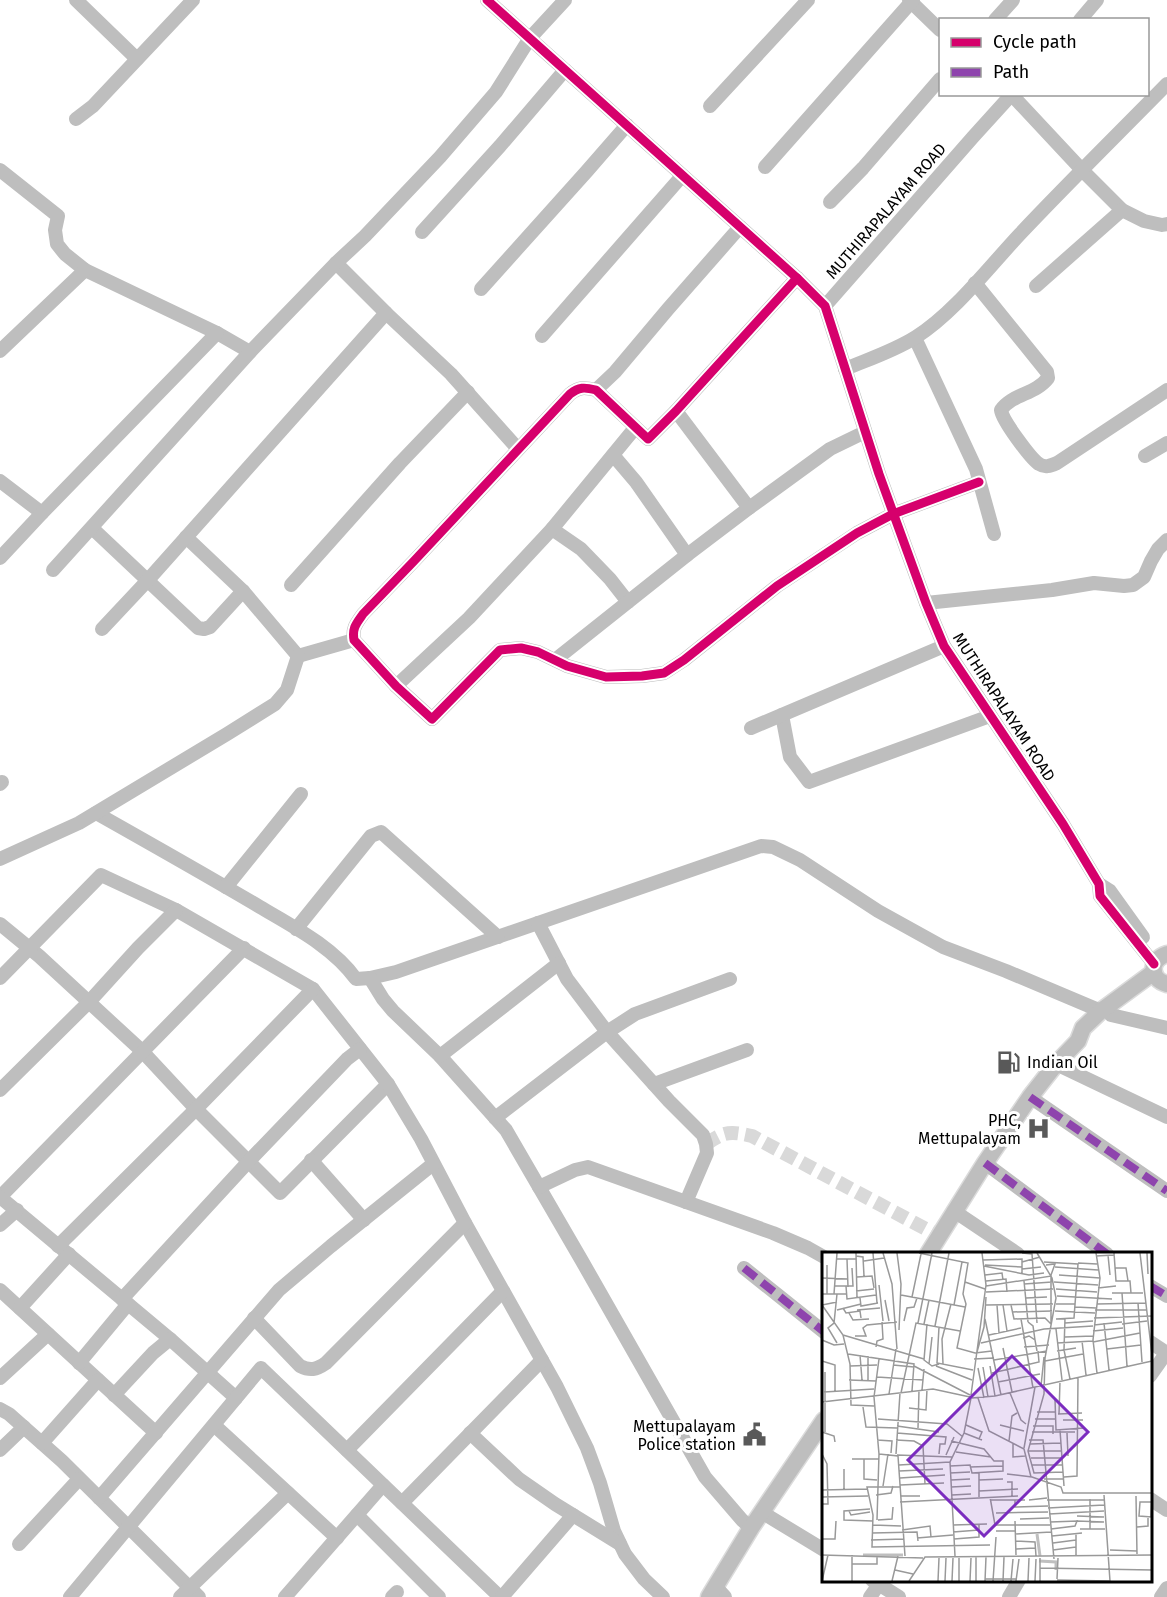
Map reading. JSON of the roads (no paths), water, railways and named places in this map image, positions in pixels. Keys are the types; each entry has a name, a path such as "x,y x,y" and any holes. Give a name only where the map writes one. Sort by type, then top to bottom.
{"main road":[{"path":"929,1252 985,1163 1030,1097 1056,1064 1078,1041 1091,1035 1106,1013 1160,968"},
{"path":"717,1594 751,1528 822,1423"}],"street":[{"path":"76,120 93,106 193,0"},
{"path":"487,0 797,278 825,306"},
{"path":"53,570 250,352 365,236 496,92 530,38 565,0"},
{"path":"710,106 808,0"},
{"path":"997,18 1013,0"},
{"path":"1082,18 1098,0"},
{"path":"765,167 911,1 939,29"},
{"path":"84,2 137,59"},
{"path":"422,232 565,70"},
{"path":"830,202 863,168 939,80"},
{"path":"845,369 915,338 931,326 1167,84"},
{"name":"MUTHIRAPALAYAM ROAD","path":"1011,96 825,306 893,514 941,640 1063,824 1099,884 1110,891 1160,968"},
{"path":"1013,96 1122,210 1144,221 1167,224"},
{"path":"481,289 627,125"},
{"path":"0,170 58,216 55,230 57,244 64,254 85,270 217,333 250,352"},
{"path":"542,336 682,176"},
{"path":"1036,286 1122,210"},
{"path":"596,390 615,372 740,227"},
{"path":"336,263 451,374 518,449"},
{"path":"0,351 85,270"},
{"path":"797,278 648,439 596,390 578,388 570,394 363,614 352,632 354,640 396,686 432,719 500,650 521,648 538,652 567,666 606,677 664,673 684,660 777,586 857,532 893,514 980,482"},
{"path":"975,283 1047,372 1048,378 1043,385 1022,394 1000,410 1005,421 1039,464 1049,466 1057,463 1167,390"},
{"path":"102,629 386,313"},
{"path":"0,558 217,333"},
{"path":"915,338 976,469 994,534"},
{"path":"291,585 400,463 468,392"},
{"path":"676,411 749,508"},
{"path":"396,686 469,618 552,529 635,428"},
{"path":"555,660 749,508 830,449 865,432"},
{"path":"1145,456 1167,443"},
{"path":"613,455 636,482 687,555"},
{"path":"0,481 42,513"},
{"path":"92,528 198,628 210,627 243,591"},
{"path":"552,529 581,549 628,602"},
{"path":"186,537 243,591 298,656"},
{"path":"927,606 1052,590 1094,582 1133,585 1144,577 1158,549 1167,540"},
{"path":"298,656 354,640"},
{"path":"751,728 941,640"},
{"path":"0,859 96,813 275,704 287,690 298,656"},
{"path":"782,715 790,757 809,782 990,716"},
{"path":"226,887 301,794"},
{"path":"96,813 296,929 337,958 356,979 396,972 761,846 773,848 800,860 878,911 943,947 1106,1013 1167,1028"},
{"path":"296,929 371,836 381,832 498,937"},
{"path":"0,978 101,875 176,910 313,988 388,1084 421,1139 574,1420 587,1448 614,1531 625,1554 644,1579 663,1597"},
{"path":"0,1090 89,1002 176,910"},
{"path":"538,923 567,979 607,1032 703,1135 707,1153 686,1202"},
{"path":"0,924 142,1052 280,1193 388,1084"},
{"path":"237,1398 0,1197 244,948"},
{"path":"440,1056 559,963"},
{"path":"370,978 393,1011 440,1056 506,1130 705,1477 751,1528"},
{"path":"495,1118 607,1032 635,1014 730,979"},
{"path":"20,1308 64,1250 313,988"},
{"path":"79,1363 125,1302 249,1161 347,1059 360,1049"},
{"path":"654,1084 747,1050"},
{"path":"1056,1064 1167,1117"},
{"path":"1030,1097 1167,1191"},
{"path":"312,1160 364,1220"},
{"path":"985,1163 1104,1252"},
{"path":"99,1498 279,1290 433,1164"},
{"path":"539,1187 575,1170 588,1167 773,1233 822,1256"},
{"path":"0,1225 17,1210"},
{"path":"954,1211 1015,1252"},
{"path":"254,1318 300,1366 315,1369 326,1363 465,1223"},
{"path":"744,1268 822,1330"},
{"path":"1152,1287 1167,1296"},
{"path":"0,1290 156,1433"},
{"path":"347,1450 504,1291"},
{"path":"0,1378 48,1334"},
{"path":"114,1395 153,1353 170,1339"},
{"path":"1152,1343 1167,1352 1152,1373"},
{"path":"402,1503 542,1360"},
{"path":"69,1597 261,1368 501,1597 573,1515"},
{"path":"42,1443 98,1380"},
{"path":"0,1409 42,1443 129,1527 189,1594 288,1493"},
{"path":"214,1425 337,1538"},
{"path":"0,1450 24,1427"},
{"path":"470,1433 519,1479 621,1545"},
{"path":"19,1544 79,1479"},
{"path":"285,1597 383,1485"},
{"path":"1152,1500 1167,1510"},
{"path":"763,1512 822,1549"},
{"path":"357,1515 439,1597"},
{"path":"870,1597 878,1582 899,1597"},
{"path":"1009,1597 1019,1582"},
{"path":"1161,1597 1167,1588"}],"tunnel":[{"path":"706,1144 728,1133 752,1136 939,1236"}],"place":[{"name":"Indian Oil","path":"1009,1062"},
{"name":"PHC, Mettupalayam","path":"1039,1129"},
{"name":"Mettupalayam Police station","path":"754,1435"}]}
